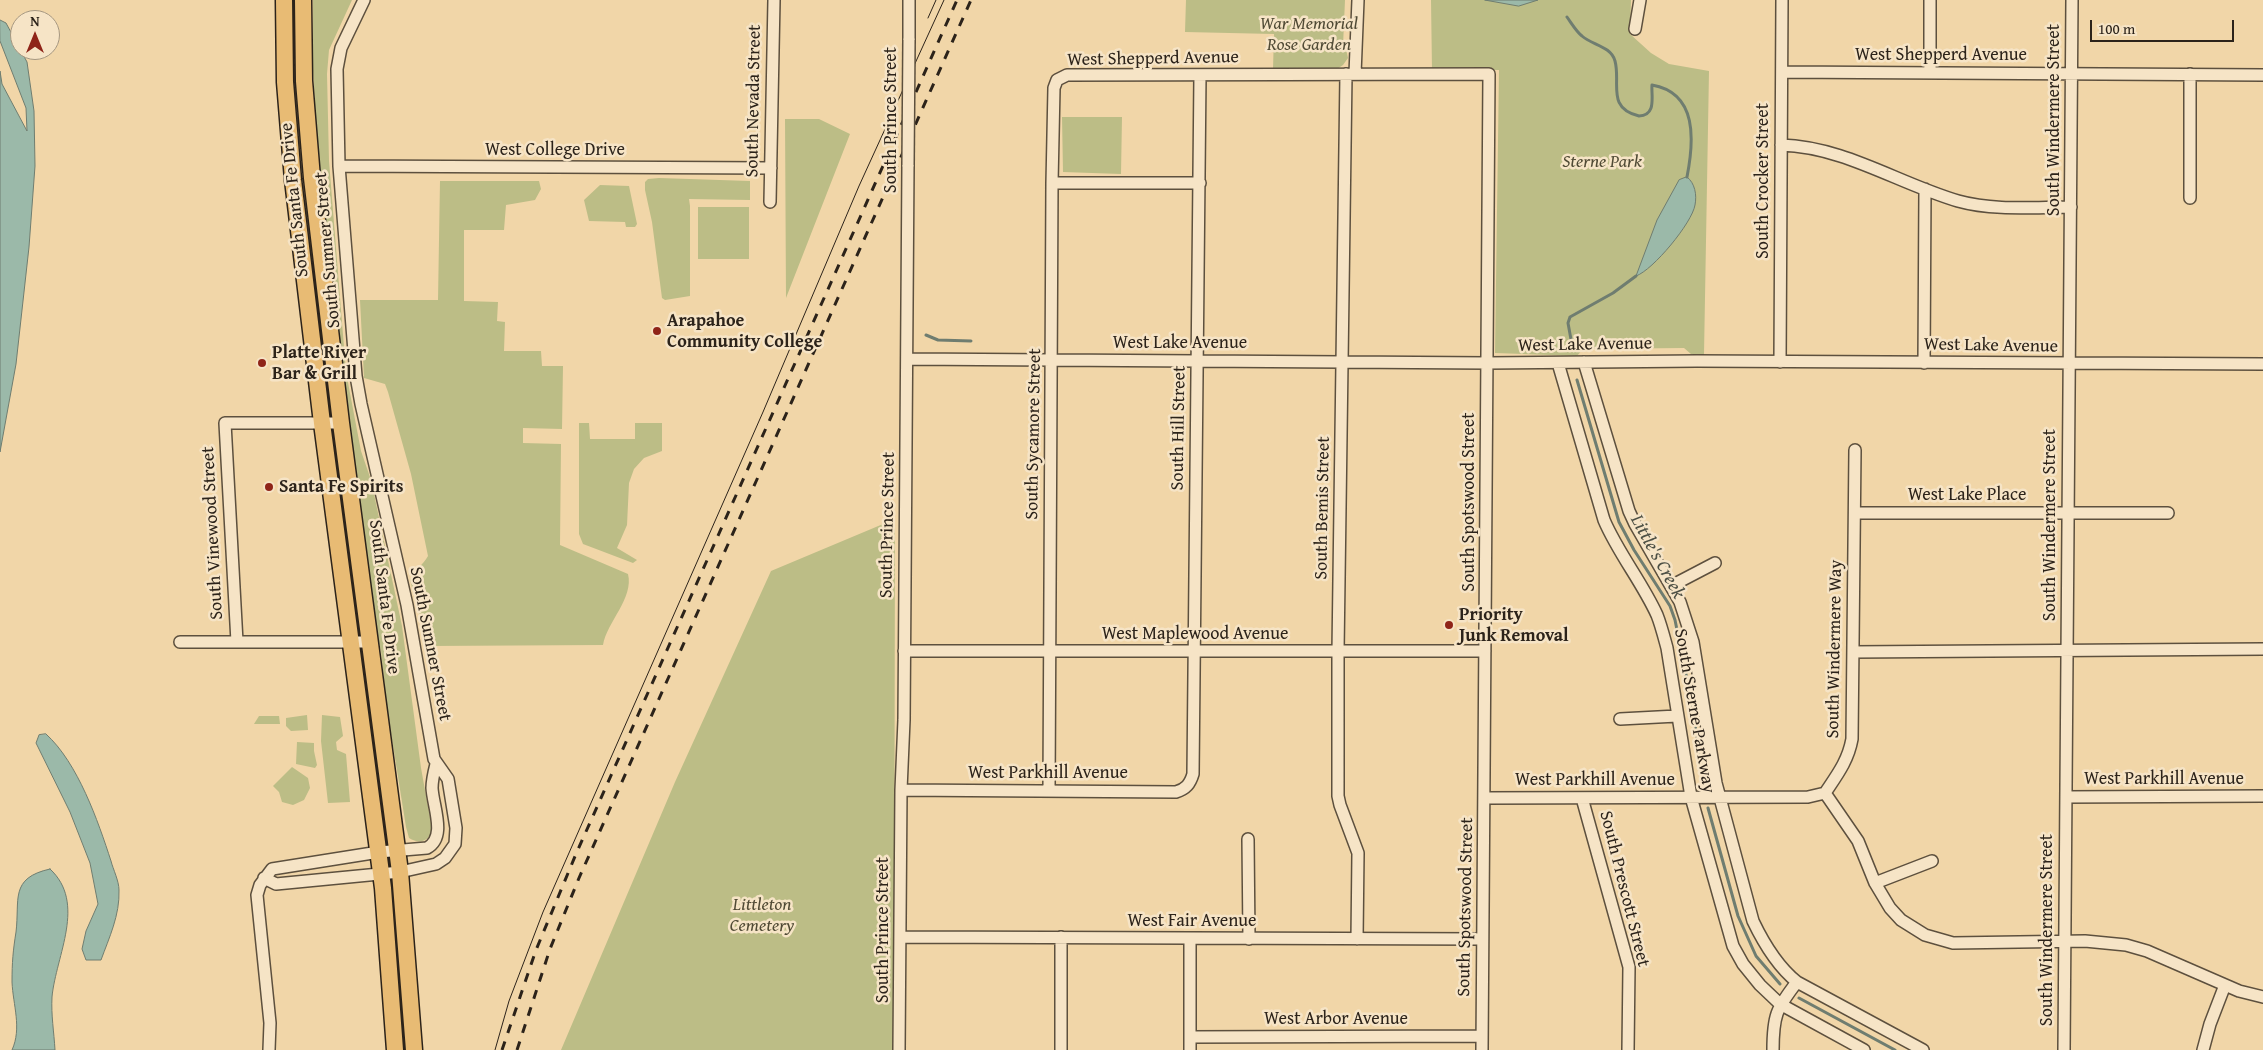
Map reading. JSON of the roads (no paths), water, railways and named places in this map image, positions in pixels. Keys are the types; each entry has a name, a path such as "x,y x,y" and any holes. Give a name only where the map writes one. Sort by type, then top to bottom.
{"highway":[{"name":"South Santa Fe Drive","path":"284,0 285,82 290,150 322,423 382,874 395,1050"},
{"name":"South Santa Fe Drive","path":"303,0 304,81 309,149 341,423 398,851 414,1050"},
{"path":"309,149 314,126 310,69 310,0"}],"street":[{"name":"South Sumner Street","path":"364,0 348,32 337,69 339,166 359,398 407,605 436,764 432,786 438,830 437,838 433,845 427,848 379,852"},
{"name":"South Nevada Street","path":"770,202 774,0"},
{"name":"South Prince Street","path":"899,1050 908,359 909,0"},
{"name":"South Bemis Street","path":"1357,938 1358,853 1338,796 1338,651 1343,361 1351,74 1358,0"},
{"path":"1635,29 1640,0"},
{"name":"South Crocker Street","path":"1780,362 1782,0"},
{"path":"1930,0 1930,71"},
{"name":"South Windermere Street","path":"2064,1050 2072,0"},
{"name":"West Shepperd Avenue","path":"1782,72 1930,71 2263,75"},
{"name":"West Shepperd Avenue","path":"1057,80 1067,75 1489,74"},
{"name":"South Spotswood Street","path":"1482,1050 1489,74"},
{"path":"2190,74 2190,198"},
{"name":"South Hill Street","path":"1190,782 1193,774 1200,75"},
{"name":"South Sycamore Street","path":"1049,790 1052,183 1054,88 1057,80"},
{"path":"1781,145 1831,151 1925,189 1974,204 1997,207 2071,207"},
{"name":"West College Drive","path":"339,166 771,168"},
{"path":"1052,183 1200,183"},
{"path":"1924,363 1925,189"},
{"name":"West Lake Avenue","path":"908,359 1343,361 1488,364 1558,362 2069,365 2263,364"},
{"name":"South Sterne Parkway","path":"1558,362 1604,520 1611,536 1656,613 1662,629 1667,648 1691,797 1733,946 1743,964 1760,986 1780,1004 1864,1050"},
{"name":"South Sterne Parkway","path":"1584,362 1629,511 1680,602 1693,642 1703,712 1719,797 1753,921 1766,947 1797,982"},
{"name":"South Vinewood Street","path":"237,642 225,423 322,423"},
{"path":"322,423 341,423"},
{"name":"South Windermere Way","path":"1824,793 1844,766 1850,751 1855,450"},
{"name":"West Lake Place","path":"1855,513 2168,513"},
{"path":"1671,586 1715,563"},
{"path":"180,642 369,642"},
{"path":"1853,652 2067,652 2263,649"},
{"name":"West Maplewood Avenue","path":"904,652 1486,651"},
{"path":"1620,719 1677,716"},
{"name":"South Sumner Street","path":"382,874 436,864 451,852 455,844 456,828 448,779 436,764"},
{"name":"West Parkhill Avenue","path":"902,790 1176,792 1185,789 1190,782"},
{"path":"1824,793 1858,841 1875,883 1890,908 1913,929 1938,940 1966,944 2106,942 2126,945 2147,951 2225,986 2263,997"},
{"name":"West Parkhill Avenue","path":"1485,798 1808,797 1824,793"},
{"name":"West Parkhill Avenue","path":"2066,797 2263,796"},
{"name":"South Prescott Street","path":"1582,798 1628,967 1628,1050"},
{"path":"1248,839 1249,938"},
{"path":"269,1050 270,1023 257,895 264,878 272,869 379,852"},
{"path":"1875,883 1932,861"},
{"path":"264,878 276,884 382,874"},
{"name":"West Fair Avenue","path":"901,937 1482,939"},
{"path":"1061,937 1061,1050"},
{"path":"1190,938 1190,1050"},
{"path":"1773,1050 1773,1024 1780,1004 1797,982 1923,1050"},
{"path":"2203,1050 2210,1024 2225,986"},
{"name":"West Arbor Avenue","path":"1190,1037 1482,1036"}],"waterway":[{"name":"Little's Creek","path":"1567,17 1582,36 1610,52 1613,56 1616,69 1618,101 1622,107 1639,116 1645,115 1651,109 1652,85 1667,90 1678,98 1685,108 1691,134 1687,177"},
{"name":"Little's Creek","path":"1572,345 1568,323 1570,317 1613,293 1636,276"},
{"path":"926,335 938,340 971,341"},
{"name":"Little's Creek","path":"1577,380 1619,522 1634,550 1670,606 1675,620 1690,694 1704,781"},
{"name":"Little's Creek","path":"1708,808 1738,916 1756,956 1780,984"},
{"name":"Little's Creek","path":"1799,998 1895,1050"}],"tram line":[{"path":"928,18 936,0"},
{"path":"495,1050 509,1001 543,912 763,412 859,186 944,0"}],"railway":[{"path":"502,1050 536,950 576,854 957,0"},
{"path":"517,1050 550,949 579,878 971,0"}],"place":[{"name":"Arapahoe Community College","path":"657,331"},
{"name":"Platte River Bar & Grill","path":"262,363"},
{"name":"Santa Fe Spirits","path":"269,487"},
{"name":"Priority Junk Removal","path":"1449,625"}],"park label":[{"name":"War Memorial Rose Garden","path":"1309,34"},
{"name":"Sterne Park","path":"1602,162"},
{"name":"Littleton Cemetery","path":"762,915"}]}
